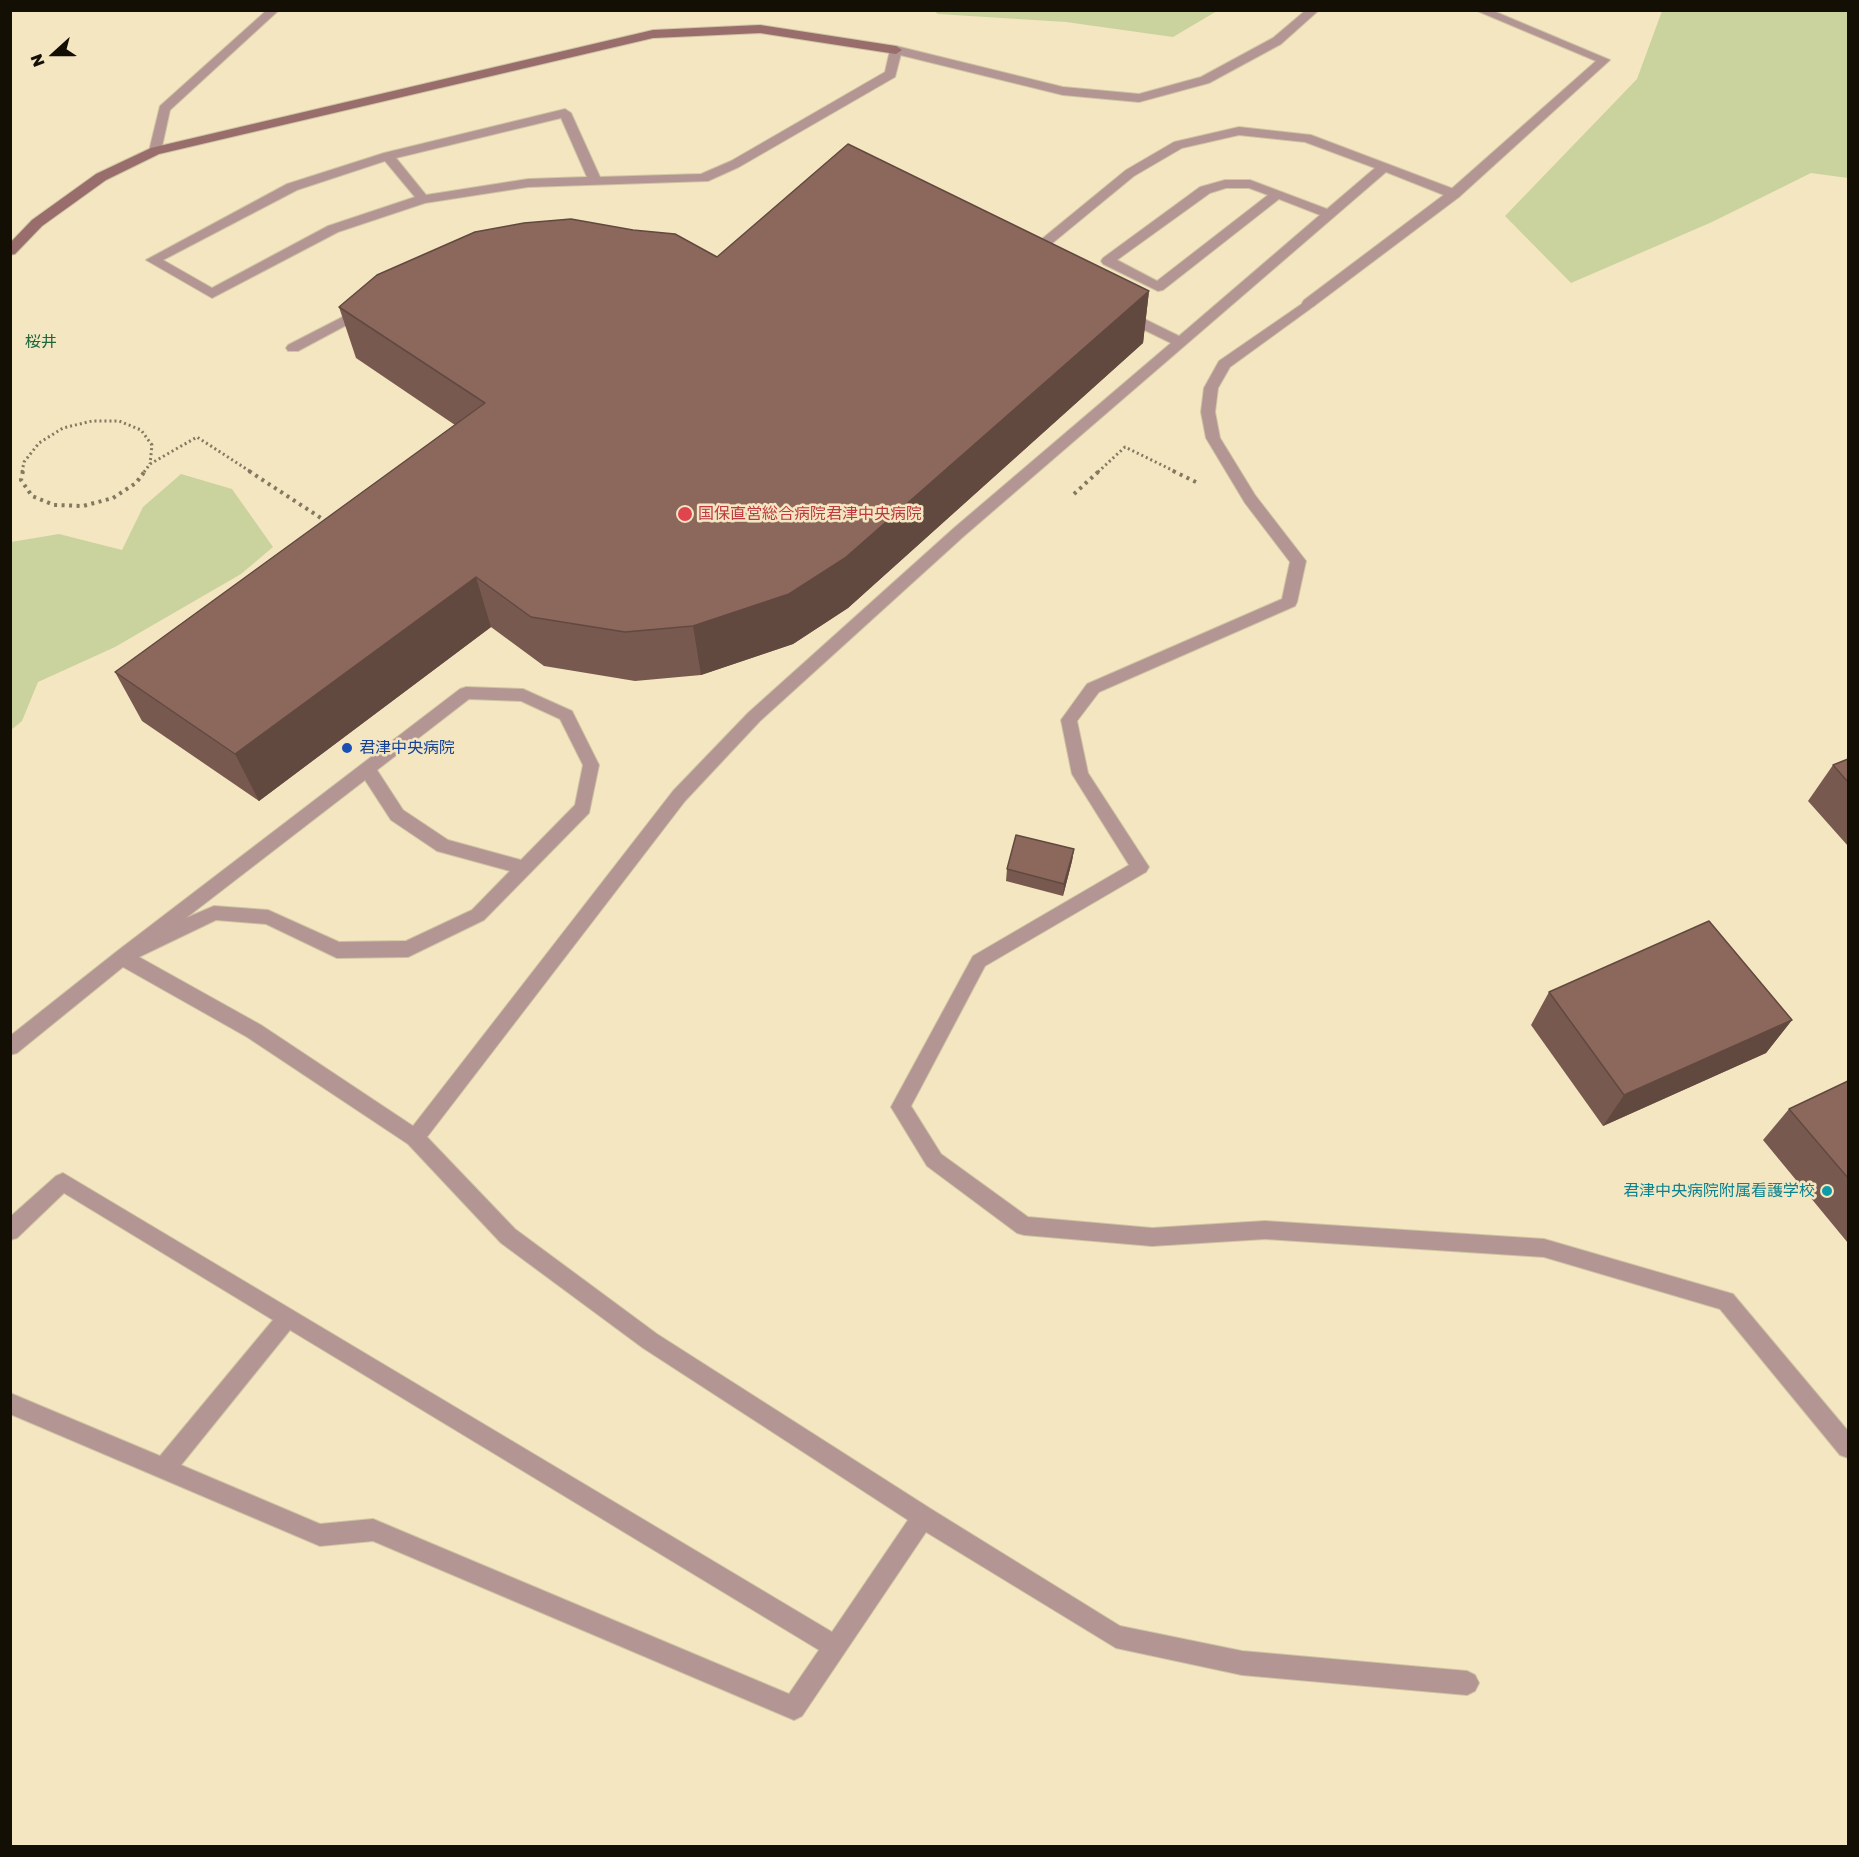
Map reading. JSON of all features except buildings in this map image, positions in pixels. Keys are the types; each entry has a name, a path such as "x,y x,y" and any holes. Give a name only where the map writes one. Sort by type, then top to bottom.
{"street":[{"path":"155,151 164,109 274,10"},
{"path":"10,251 37,223 101,177 155,151 653,34 760,29 896,50 1063,91 1139,98 1205,80 1277,41 1314,10"},
{"path":"1480,10 1604,60 1454,194 1224,364 1211,388 1208,412 1213,438 1250,500 1298,561 1289,602 1093,688 1069,720 1080,774 1140,867 979,961 901,1107 934,1160 1024,1226 1152,1237 1265,1230 1544,1248 1726,1301 1848,1448"},
{"path":"595,181 566,113 388,156 292,187 153,260 212,294 333,229 423,199 528,183 703,178 735,164 891,74 896,50"},
{"path":"1020,262 1130,173 1178,145 1239,131 1306,138 1454,194"},
{"path":"388,156 423,199"},
{"path":"415,1138 679,796 754,717 959,532 1384,167"},
{"path":"1277,194 1158,287 1108,261 1205,190 1226,184 1250,184 1277,194 1329,214"},
{"path":"293,348 383,300"},
{"path":"1106,305 1180,342"},
{"path":"10,1047 122,957 466,693 523,695 566,715 591,765 583,808 478,915 408,949 337,950 268,916 214,913 122,957"},
{"path":"368,770 397,814 443,846 524,868"},
{"path":"122,957 254,1031 415,1138 508,1236 650,1341 923,1517 1116,1637 1242,1662 1467,1683"},
{"path":"10,1231 63,1182 835,1647"},
{"path":"164,1468 287,1318"},
{"path":"10,1402 320,1535 373,1530 794,1708 923,1517"}],"path":[{"path":"150,464 152,445 141,430 119,422 92,421 63,428 39,443 24,462 21,480 32,496 54,505 83,506 112,498 136,483 150,464 197,437 333,526"},
{"path":"1074,494 1125,447 1201,485"}],"green space":[{"path":"934,11 1217,11 1173,37 1066,22 938,14"},
{"path":"1662,11 1848,11 1848,178 1811,173 1712,222 1571,283 1505,216 1637,79"},
{"path":"181,474 232,489 273,547 241,574 115,647 38,682 22,721 11,730 11,542 59,534 122,550 143,507"}],"place":[{"name":"国保直営総合病院君津中央病院","path":"685,514"},
{"name":"君津中央病院","path":"347,748"},
{"name":"君津中央病院附属看護学校","path":"1827,1191"}],"district":[{"name":"桜井","path":"41,342"}]}
